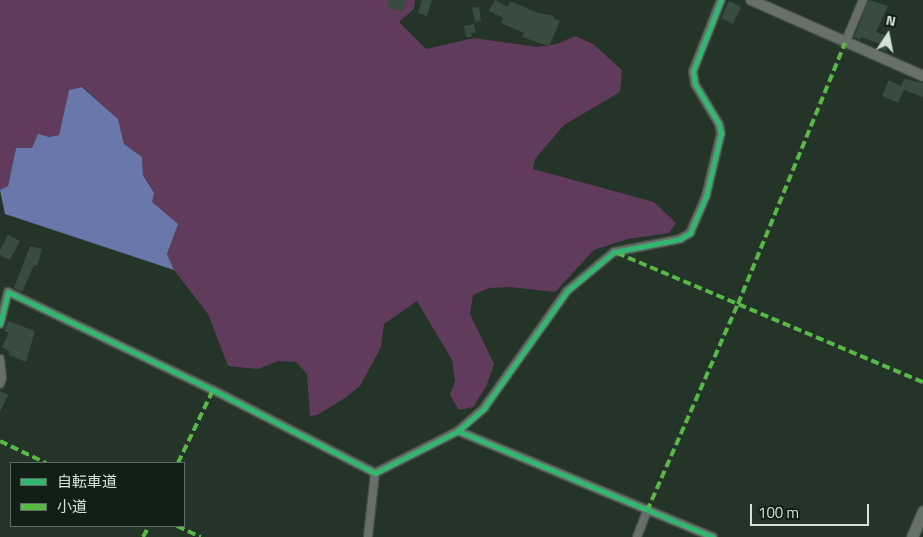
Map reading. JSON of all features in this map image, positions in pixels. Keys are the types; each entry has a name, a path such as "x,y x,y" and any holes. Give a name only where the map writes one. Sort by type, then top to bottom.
{"main road":[{"path":"750,0 923,76"},
{"path":"912,537 923,511"}],"street":[{"path":"375,473 458,431 484,408 567,291 614,252 680,239 690,233 706,196 721,133 719,124 695,84 693,71 721,0"},
{"path":"845,43 863,0"},
{"path":"0,318 8,292 213,390 375,473"},
{"path":"0,359 2,378 0,384"},
{"path":"458,431 647,512 713,537"},
{"path":"368,537 375,473"},
{"path":"637,537 647,512"}],"shaded area":[{"path":"0,0 415,0 414,9 399,22 426,49 474,38 537,47 557,44 575,36 593,44 622,70 620,92 564,125 535,159 533,169 654,202 676,223 669,233 628,239 594,250 555,292 510,287 489,288 473,295 470,314 494,364 486,387 473,407 459,410 450,395 455,381 452,360 417,301 384,324 381,347 360,386 345,398 317,415 310,416 307,374 296,362 278,361 258,369 228,366 208,314 174,270 167,254 177,224 152,202 149,183 143,175 142,157 124,144 118,119 83,87 69,90 59,135 49,137 32,148 16,148 8,186 0,190"}],"water":[{"path":"82,87 118,119 124,144 142,157 143,175 154,193 152,202 178,224 167,254 174,270 5,214 0,190 8,186 16,148 32,148 38,134 49,137 59,135 69,90"}],"building":[{"path":"389,0 406,0 402,12 387,7"},
{"path":"422,0 432,0 427,16 418,13"},
{"path":"495,0 508,7 510,1 538,13 554,16 553,18 560,21 549,46 522,37 524,33 501,23 503,18 489,11"},
{"path":"869,0 888,6 876,32 891,38 886,51 880,49 882,45 861,37 860,40 854,37"},
{"path":"729,1 741,7 733,24 721,18"},
{"path":"479,7 481,21 475,22 472,8"},
{"path":"474,24 476,33 471,33 472,37 466,37 464,26"},
{"path":"904,79 923,83 923,97 904,90 898,103 882,96 889,80 901,86"},
{"path":"8,235 20,241 10,260 0,255 0,250"},
{"path":"30,246 42,249 37,266 34,265 22,292 14,288"},
{"path":"8,321 35,331 26,362 9,355 10,352 2,347 9,333 4,331"},
{"path":"0,391 8,395 0,412"}],"marked path":[{"path":"647,511 738,304 845,43"},
{"path":"617,253 923,382"},
{"path":"178,462 213,390"},
{"path":"0,441 44,462"},
{"path":"143,537 148,527"},
{"path":"179,527 201,537"}],"cycle path":[{"path":"0,324 8,292 213,390 375,473 458,431 484,408 567,291 614,252 680,239 690,233 706,196 721,133 719,124 695,84 693,71 721,0"},
{"path":"458,431 713,537"}]}
